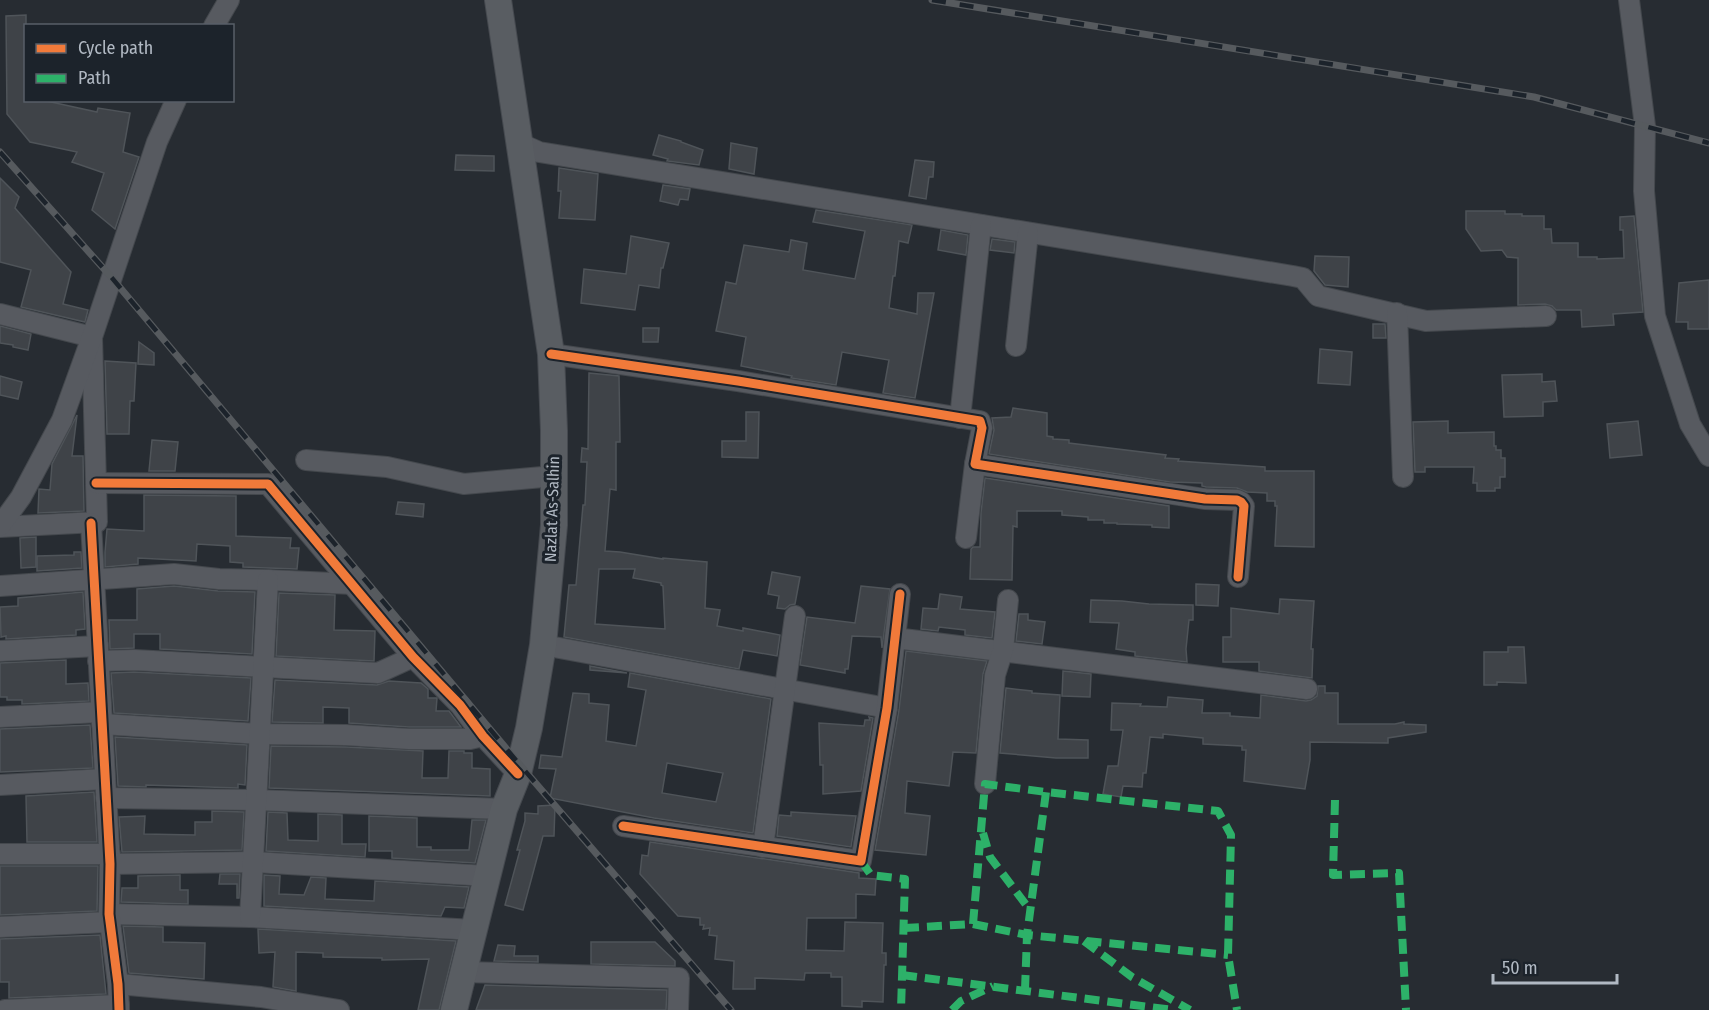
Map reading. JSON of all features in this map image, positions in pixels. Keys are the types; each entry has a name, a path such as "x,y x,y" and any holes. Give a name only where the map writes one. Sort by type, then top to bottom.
{"main road":[{"name":"Nazlat As-Salhin","path":"454,1010 504,809 518,774 529,728 543,645 554,525 551,354 498,0"}],"street":[{"path":"215,24 229,0"},
{"path":"1629,0 1646,126 1644,192 1655,316 1690,424 1709,456"},
{"path":"0,527 21,497 62,420 93,337 157,142 175,102"},
{"path":"521,144 539,152 1303,278 1318,296 1426,321 1546,316"},
{"path":"960,418 981,225"},
{"path":"1016,346 1028,233"},
{"path":"0,314 93,337"},
{"path":"1397,314 1403,477"},
{"path":"0,527 97,522 93,337"},
{"path":"551,354 738,381 980,421 982,428 966,538"},
{"path":"306,460 387,467 464,483 554,476"},
{"path":"975,464 1205,499 1238,500 1244,506 1238,577"},
{"path":"96,483 267,484 413,657 460,705 483,736 518,774"},
{"path":"5,1010 119,1008 110,918 110,859 91,523"},
{"path":"0,586 174,574 219,579 353,584"},
{"path":"250,917 268,580"},
{"path":"623,826 861,861 887,708 900,594"},
{"path":"985,784 995,675 1003,650 1008,600"},
{"path":"763,847 795,616"},
{"path":"895,638 1307,689"},
{"path":"543,645 887,708"},
{"path":"0,651 98,654 134,660 378,673 413,657"},
{"path":"0,717 102,718 259,734 324,734 409,739 471,739 483,736"},
{"path":"0,785 105,789 256,800 504,809"},
{"path":"0,854 253,862 488,876"},
{"path":"0,927 110,918 250,917 474,930"},
{"path":"464,972 679,978 678,1010"},
{"path":"118,984 261,998 339,1010"}],"building":[{"path":"26,15 24,102 51,102 97,112 98,108 130,113 123,152 139,157 115,229 92,210 104,173 72,162 77,152 30,142 7,114 6,16"},
{"path":"659,135 703,150 699,165 667,161 668,159 653,155"},
{"path":"731,143 757,148 754,174 729,169"},
{"path":"456,155 494,156 494,171 455,170"},
{"path":"915,160 934,162 933,177 929,177 926,199 909,196"},
{"path":"559,168 598,174 595,220 559,218 561,191 558,191"},
{"path":"0,178 19,197 15,208 71,272 63,304 88,310 85,322 21,307 31,270 0,262"},
{"path":"663,185 690,189 688,200 680,199 678,205 660,201"},
{"path":"816,210 912,225 908,243 899,241 889,308 917,314 918,293 934,293 915,398 883,393 889,360 842,352 836,385 791,378 792,376 741,366 746,337 716,331 726,282 736,284 744,245 789,252 791,240 807,243 803,270 855,279 865,231 813,222"},
{"path":"1466,211 1505,211 1505,214 1544,216 1544,229 1551,229 1552,243 1578,243 1578,257 1597,257 1597,259 1624,258 1620,217 1634,216 1643,312 1613,314 1614,325 1582,327 1581,310 1556,310 1545,304 1518,305 1518,258 1507,257 1502,250 1481,251 1466,229"},
{"path":"941,230 968,235 966,255 938,250"},
{"path":"631,236 669,243 663,268 661,268 659,288 639,285 635,310 581,303 584,269 626,274"},
{"path":"992,239 1015,242 1014,253 990,250"},
{"path":"1315,256 1349,257 1348,287 1325,285 1314,271"},
{"path":"1709,280 1709,329 1688,329 1688,322 1676,322 1679,283"},
{"path":"1373,324 1385,324 1386,338 1373,338"},
{"path":"0,326 31,334 28,350 0,343"},
{"path":"643,328 659,328 658,342 643,342"},
{"path":"139,342 154,353 154,365 138,364"},
{"path":"1320,349 1352,352 1350,385 1318,383"},
{"path":"105,361 136,363 134,401 130,401 129,434 107,434"},
{"path":"589,373 619,376 620,442 616,442 616,490 610,489 605,551 707,562 705,608 720,610 717,626 780,635 777,656 743,650 739,669 564,637 569,585 576,585 583,505 585,505 587,462 581,462 582,448 588,449","holes":["599,569 635,569 633,578 661,583 663,586 665,629 595,624"]},
{"path":"1542,374 1542,382 1555,381 1557,401 1543,402 1543,416 1504,417 1502,375"},
{"path":"0,376 22,382 18,399 0,395"},
{"path":"1013,408 1047,413 1047,436 1053,439 1069,440 1069,443 1166,455 1165,458 1179,459 1178,461 1265,467 1265,471 1314,471 1314,547 1275,546 1277,506 1275,506 1275,501 1267,501 1267,493 1247,492 1237,488 1206,487 1202,486 1202,483 1170,482 989,454 994,430 992,418 1011,417"},
{"path":"746,412 759,412 758,458 722,457 722,441 746,441"},
{"path":"77,415 72,456 83,456 84,511 38,513 39,489 50,490 52,464"},
{"path":"1448,421 1448,433 1494,432 1494,446 1496,450 1501,450 1501,458 1505,458 1505,477 1500,477 1500,488 1495,488 1495,491 1477,491 1477,483 1473,483 1474,467 1425,467 1425,472 1415,472 1413,422"},
{"path":"1638,421 1642,455 1610,458 1607,424"},
{"path":"152,440 178,442 175,471 149,471"},
{"path":"985,478 1169,506 1169,528 1104,523 1104,520 1088,520 1088,517 1062,515 1062,511 1017,511 1017,527 1013,526 1012,580 970,579 971,549 980,547"},
{"path":"144,495 236,496 236,536 291,538 290,548 299,548 297,569 243,567 243,563 230,562 230,546 197,544 196,561 138,558 138,564 105,567 107,529 144,531"},
{"path":"398,502 424,504 423,517 396,514"},
{"path":"36,537 36,567 21,568 20,538"},
{"path":"74,552 81,552 82,568 37,571 37,556 74,555"},
{"path":"772,572 800,577 795,604 785,609 777,608 779,596 768,594"},
{"path":"1196,584 1219,585 1218,606 1196,605"},
{"path":"174,586 255,592 252,654 160,649 160,634 134,634 134,648 110,649 109,620 137,620 137,589"},
{"path":"861,586 890,589 882,648 881,637 852,636 848,669 845,669 845,673 800,665 807,617 855,623"},
{"path":"83,592 85,629 76,630 76,635 6,639 6,636 1,637 0,607 18,606 18,598"},
{"path":"279,593 335,595 334,630 375,631 374,661 276,656"},
{"path":"940,594 962,597 960,609 995,612 992,638 965,635 965,630 939,627 938,631 921,629 923,608 938,609"},
{"path":"1280,599 1314,601 1312,678 1259,671 1259,662 1223,662 1223,637 1231,637 1231,608 1279,614"},
{"path":"1091,600 1193,605 1193,620 1189,620 1187,662 1135,656 1135,652 1116,649 1119,623 1090,622"},
{"path":"1019,614 1028,614 1028,620 1045,622 1042,644 1016,641"},
{"path":"1508,647 1524,647 1526,683 1497,682 1497,685 1484,685 1484,652 1508,652"},
{"path":"906,651 987,661 983,674 976,753 953,752 949,786 907,781 905,813 930,816 926,855 875,850 899,710"},
{"path":"66,660 66,684 88,683 89,701 22,704 22,700 7,700 7,697 0,697 0,663"},
{"path":"590,666 627,673 590,670"},
{"path":"1063,671 1091,674 1090,697 1062,696"},
{"path":"134,672 251,678 248,721 114,713 111,673"},
{"path":"630,673 771,699 753,833 654,818 550,798 556,769 539,768 541,755 562,757 573,693 589,694 589,703 609,705 606,741 636,746 646,690 628,687","holes":["667,763 723,773 716,802 662,793"]},
{"path":"275,680 377,685 389,681 421,683 428,689 428,698 437,698 436,711 449,711 461,727 409,727 349,723 349,708 323,707 323,723 272,722"},
{"path":"1318,686 1325,686 1325,693 1338,693 1338,724 1404,722 1404,724 1426,725 1426,732 1388,738 1388,743 1310,742 1310,760 1305,789 1244,781 1246,750 1242,750 1242,746 1203,744 1203,738 1163,734 1163,738 1150,737 1142,787 1123,786 1121,797 1103,794 1108,766 1118,766 1123,730 1111,730 1112,703 1167,707 1168,697 1203,700 1202,713 1230,713 1230,716 1260,718 1261,695 1306,701 1317,696"},
{"path":"1006,688 1060,695 1058,739 1088,740 1088,758 1056,758 1000,753"},
{"path":"869,717 873,718 861,791 823,794 819,723 864,726 865,720 870,720"},
{"path":"90,725 93,768 0,772 0,729"},
{"path":"115,737 247,745 245,785 238,784 238,788 118,786"},
{"path":"271,746 423,751 422,778 448,778 449,751 464,751 464,753 472,753 472,768 490,769 490,796 269,788"},
{"path":"94,792 97,842 27,842 26,796"},
{"path":"555,805 554,836 543,836 523,910 505,905 520,850 517,850 525,813 538,814 538,806"},
{"path":"212,811 244,812 242,850 122,852 119,817 145,816 144,834 195,835 195,822 212,822"},
{"path":"268,812 287,813 288,840 318,841 318,814 342,815 342,844 366,844 365,857 266,851"},
{"path":"791,812 856,816 851,847 777,836 779,815 791,816"},
{"path":"369,816 417,818 417,847 431,847 431,850 469,850 472,820 486,820 475,863 392,858 392,851 369,851"},
{"path":"650,842 859,873 859,878 876,879 875,895 856,894 856,918 807,918 806,950 844,951 845,922 883,923 882,953 886,953 886,965 884,965 883,1002 862,1001 862,1007 842,1006 842,977 831,977 831,973 805,973 804,980 755,978 755,989 733,989 734,961 715,959 717,936 709,935 710,928 703,929 704,925 700,925 700,918 678,916 640,874 642,855 648,856"},
{"path":"0,866 98,866 97,911 0,915"},
{"path":"220,874 240,874 239,898 237,898 237,884 219,884"},
{"path":"180,875 180,890 188,890 188,904 121,902 122,888 138,888 138,876"},
{"path":"264,875 280,876 279,894 304,895 311,877 326,878 325,899 374,901 375,881 469,887 464,908 445,907 441,916 264,906"},
{"path":"123,926 163,927 163,942 205,943 204,979 129,973"},
{"path":"258,929 456,941 439,1010 418,1010 429,959 382,960 382,958 323,957 323,953 296,952 296,991 273,987 275,952 259,953"},
{"path":"100,935 106,994 9,998 9,982 0,982 0,939"},
{"path":"591,942 655,942 675,961 675,966 591,964"},
{"path":"498,945 515,946 514,956 538,956 538,962 494,961"},
{"path":"485,985 667,990 666,1010 476,1010"}],"railway":[{"path":"932,0 1534,97 1709,143"},
{"path":"0,152 112,278 520,765 731,1010"}],"marked path":[{"path":"973,924 985,784 1218,811 1231,835 1228,955 1237,1010"},
{"path":"1025,990 1027,935 1046,792"},
{"path":"1335,800 1333,875 1399,873 1406,1010"},
{"path":"983,833 990,857 1030,910"},
{"path":"861,861 871,875 905,879 901,1010"},
{"path":"904,928 973,924 1027,935 1228,955"},
{"path":"1084,941 1132,977 1190,1010"},
{"path":"902,975 1173,1010"},
{"path":"952,1010 961,1001 993,986"}],"cycle path":[{"path":"551,354 738,381 980,421 982,428 975,464 1205,499 1237,500 1244,506 1238,577"},
{"path":"96,483 268,484 413,657 460,705 483,736 518,774"},
{"path":"91,523 110,864 109,914 119,1010"},
{"path":"623,826 861,861 887,708 900,594"}]}
